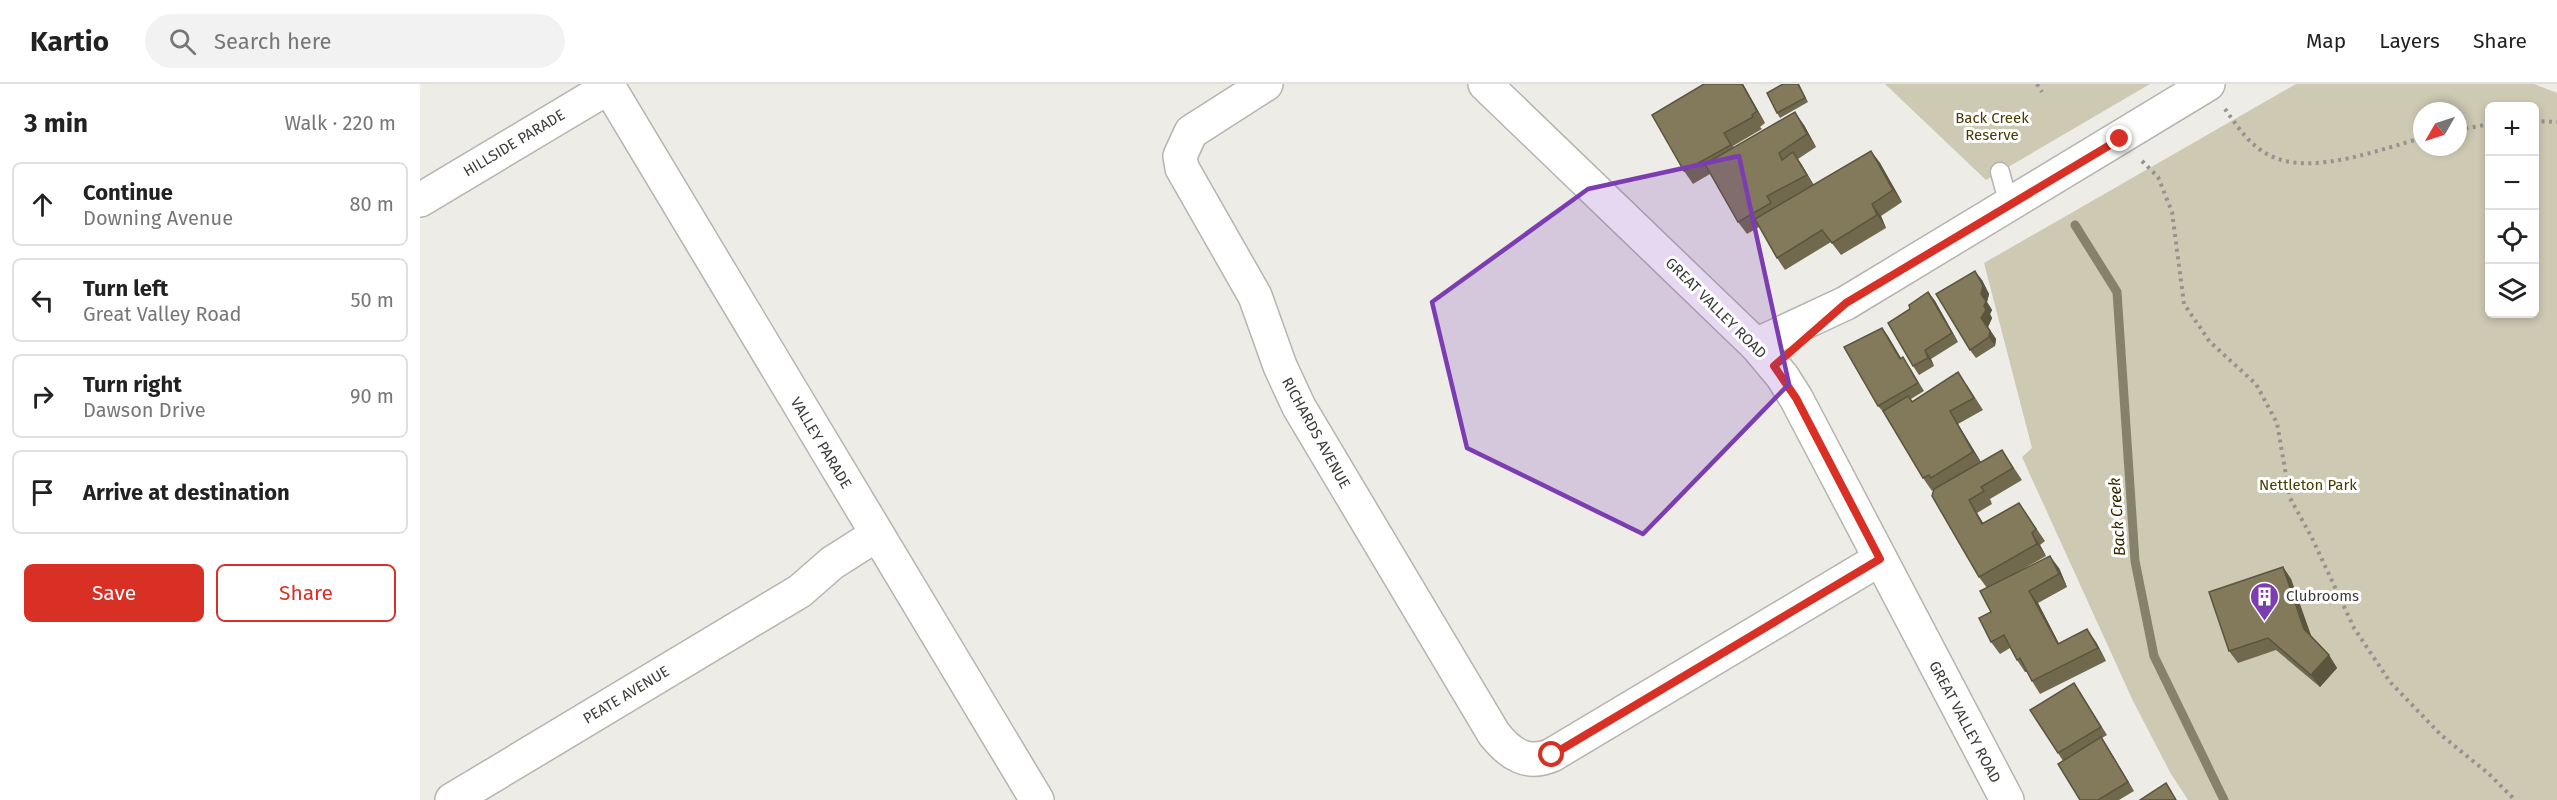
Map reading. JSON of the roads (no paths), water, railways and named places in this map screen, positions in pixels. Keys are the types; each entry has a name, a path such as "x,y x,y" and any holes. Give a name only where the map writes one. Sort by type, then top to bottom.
{"street":[{"name":"RICHARDS AVENUE","path":"1266,84 1191,132 1180,156 1182,168 1255,296 1280,366 1299,407 1494,734 1505,748 1525,759 1537,760 1552,755 1880,559"},
{"name":"GREAT VALLEY ROAD","path":"1485,84 1765,356 1796,398 2007,800"},
{"path":"1765,356 1846,303 2208,84"},
{"name":"HILLSIDE PARADE","path":"420,200 608,85"},
{"name":"VALLEY PARADE","path":"608,85 1037,800"},
{"name":"PEATE AVENUE","path":"452,800 800,591 831,563 882,544"}],"lane":[{"path":"2000,172 2009,205"}],"waterway":[{"name":"Back Creek","path":"2075,225 2117,292 2135,561 2154,656 2224,800"}],"place":[{"name":"Clubrooms","path":"2265,622"}],"park label":[{"name":"Back Creek Reserve","path":"1992,126"},
{"name":"Nettleton Park","path":"2308,485"}]}
